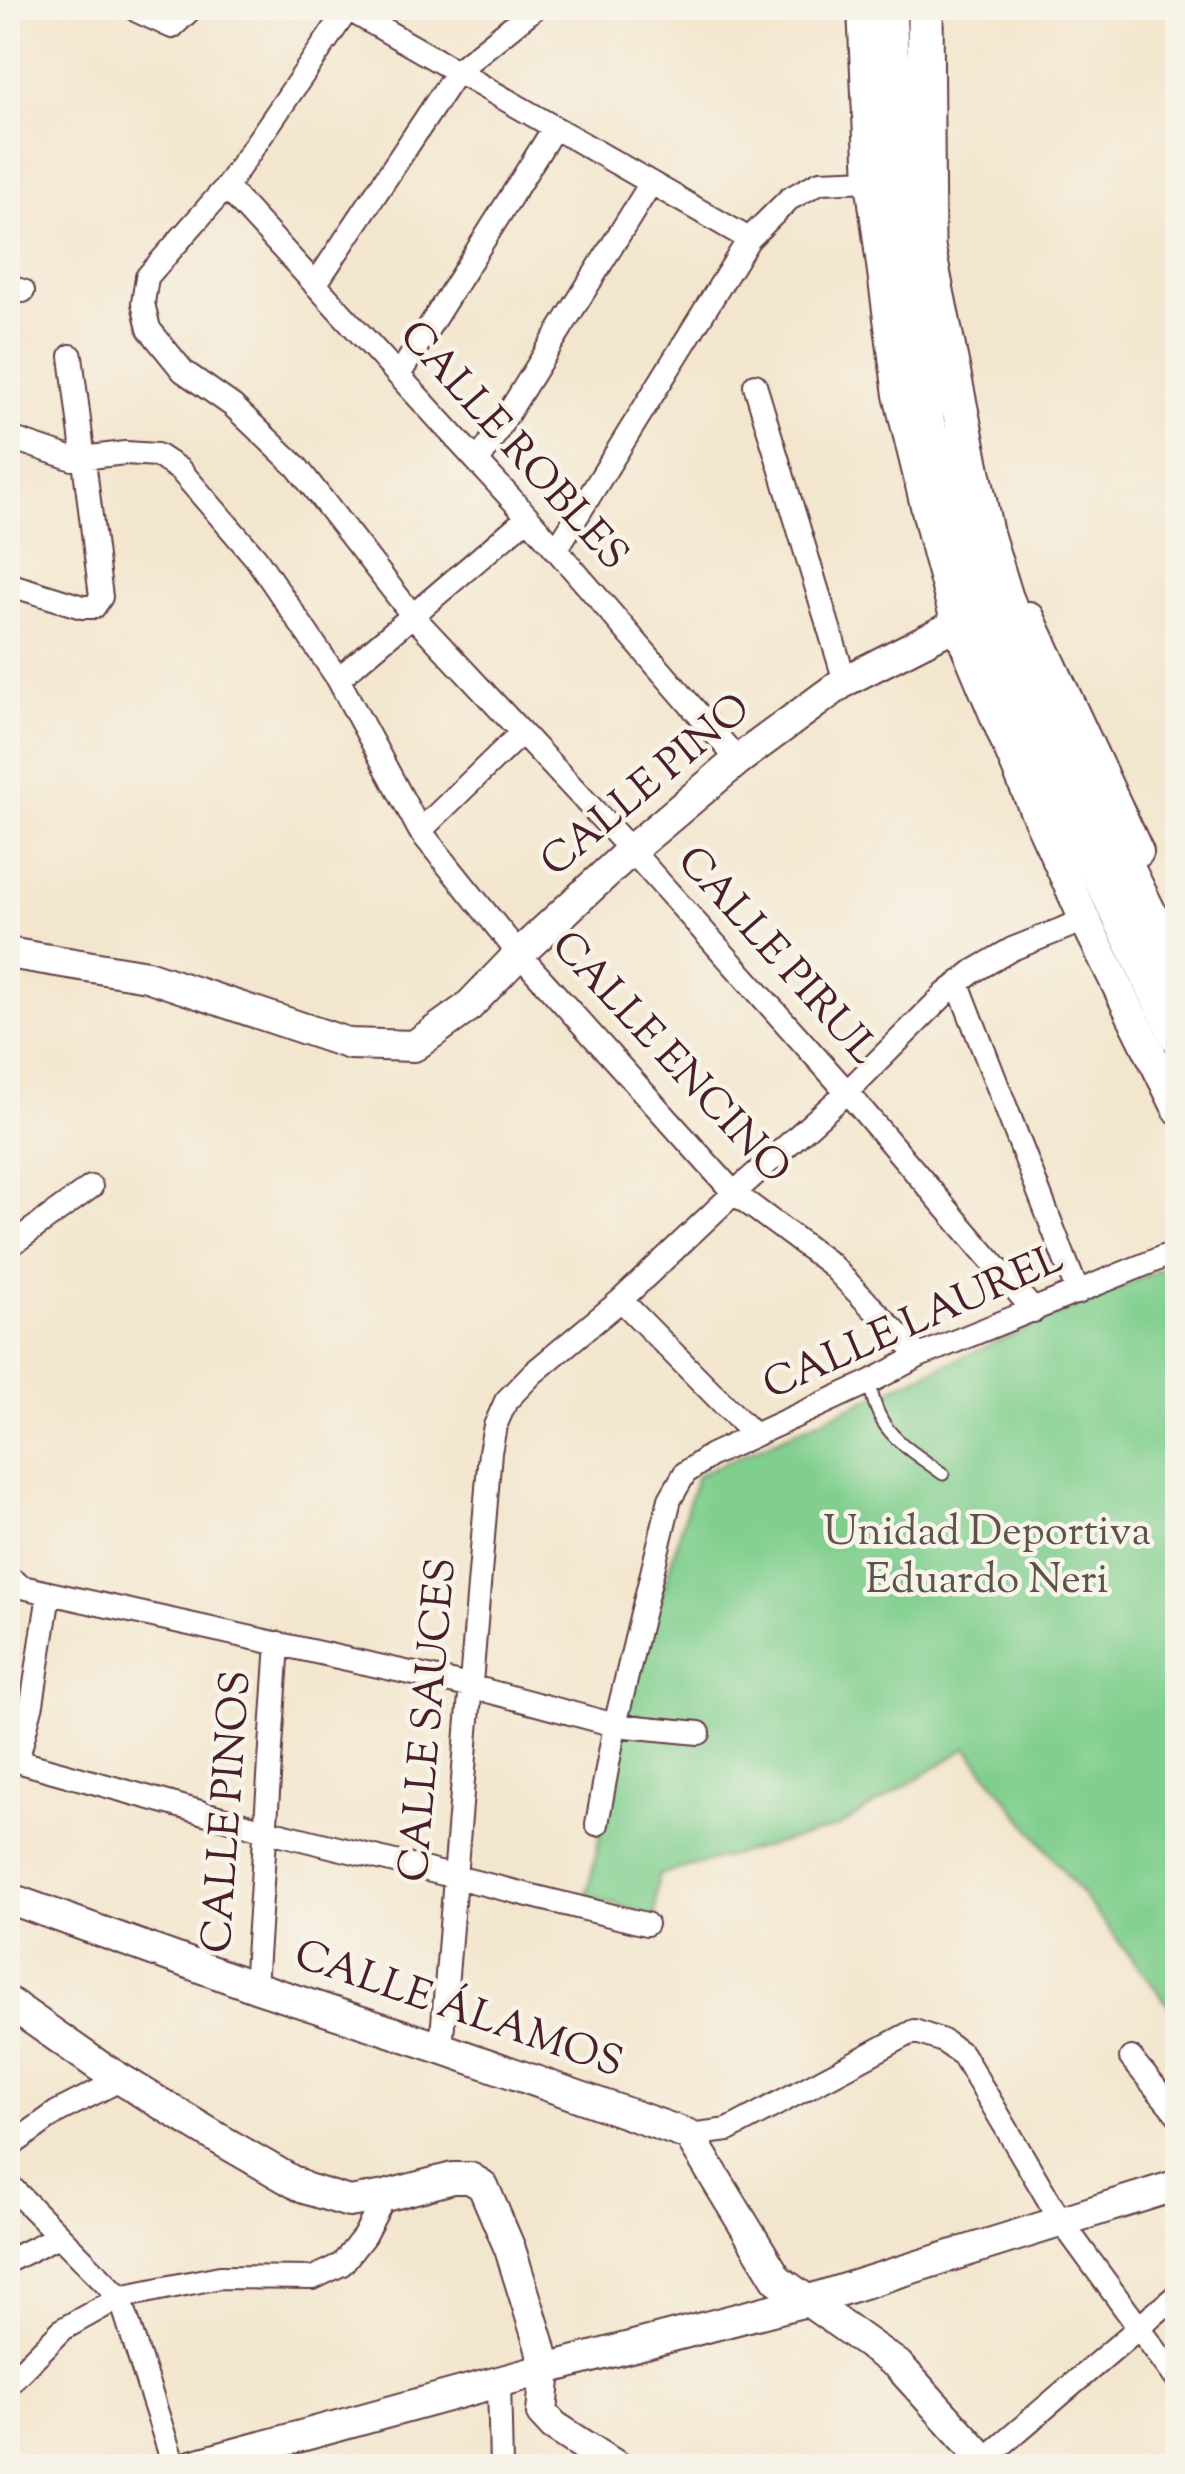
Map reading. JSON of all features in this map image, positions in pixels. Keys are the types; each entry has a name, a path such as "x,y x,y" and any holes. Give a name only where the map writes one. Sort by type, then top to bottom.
{"main road":[{"path":"888,8 900,250 927,425 964,566 1028,727 1178,1036"},
{"path":"925,8 928,247 985,532 1054,720 1178,974"}],"street":[{"path":"137,11 172,27 192,8"},
{"path":"347,8 749,239"},
{"name":"CALLE PIRUL","path":"347,8 226,188 147,277 143,304 149,329 183,371 233,406 298,467 413,616 631,850 847,1092 1034,1311"},
{"path":"315,285 458,70 534,8"},
{"path":"863,8 871,180 899,395 936,551 957,624 1034,808 1178,1110"},
{"path":"399,375 554,128"},
{"path":"556,550 749,239 789,198 820,182 871,180"},
{"path":"478,462 651,183"},
{"name":"CALLE ROBLES","path":"226,188 528,516 738,760"},
{"path":"8,584 82,608 94,607 101,597 79,458 71,356"},
{"path":"755,384 845,680"},
{"path":"8,437 79,458"},
{"name":"CALLE ENCINO","path":"79,458 125,453 157,455 180,470 256,558 338,679 420,831 519,954 734,1193 830,1264 920,1356"},
{"path":"338,679 528,516"},
{"path":"1006,596 1030,618 1178,936"},
{"name":"CALLE PINO","path":"8,953 147,976 350,1044 414,1046 467,1008 631,850 738,760 845,680 957,624"},
{"path":"420,831 521,733"},
{"path":"754,1435 621,1300 958,984 1012,950 1085,920"},
{"path":"958,984 1078,1293"},
{"path":"8,1247 91,1187"},
{"name":"CALLE LAUREL","path":"614,1726 670,1499 685,1473 712,1455 920,1356 1178,1252"},
{"name":"CALLE SAUCES","path":"440,2048 495,1426 506,1401 533,1373 621,1300"},
{"path":"15,1582 49,1594 469,1686 614,1726 699,1733"},
{"path":"49,1594 32,1704 17,1762 265,1830 646,1924"},
{"name":"CALLE PINOS","path":"255,1987 278,1643"},
{"path":"8,1699 32,1704"},
{"path":"597,1824 614,1726"},
{"name":"CALLE ÁLAMOS","path":"8,1898 689,2135"},
{"path":"8,2002 122,2080 304,2188 349,2202 453,2178 470,2178 482,2186 510,2250 546,2369 542,2413 554,2426 616,2466"},
{"path":"1178,2294 1138,2327 984,2464 898,2365 777,2280 689,2135 728,2130 914,2031 942,2041 962,2055 1060,2221 1138,2327 1178,2380"},
{"path":"1131,2058 1178,2115"},
{"path":"8,2148 57,2112 122,2080"},
{"path":"8,2184 120,2297 174,2466"},
{"path":"191,2466 806,2302 1178,2185"},
{"path":"8,2384 63,2328 120,2297 220,2277 312,2278 342,2264 364,2236 384,2196"},
{"path":"8,2261 58,2236"},
{"path":"500,2382 502,2466"}],"lane":[{"path":"870,1382 873,1404 890,1434 943,1474"}],"green space":[{"name":"Unidad Deportiva Eduardo Neri","path":"1177,1262 1177,2016 967,1748 838,1827 658,1875 655,1917 587,1896 626,1714 697,1475"}]}
